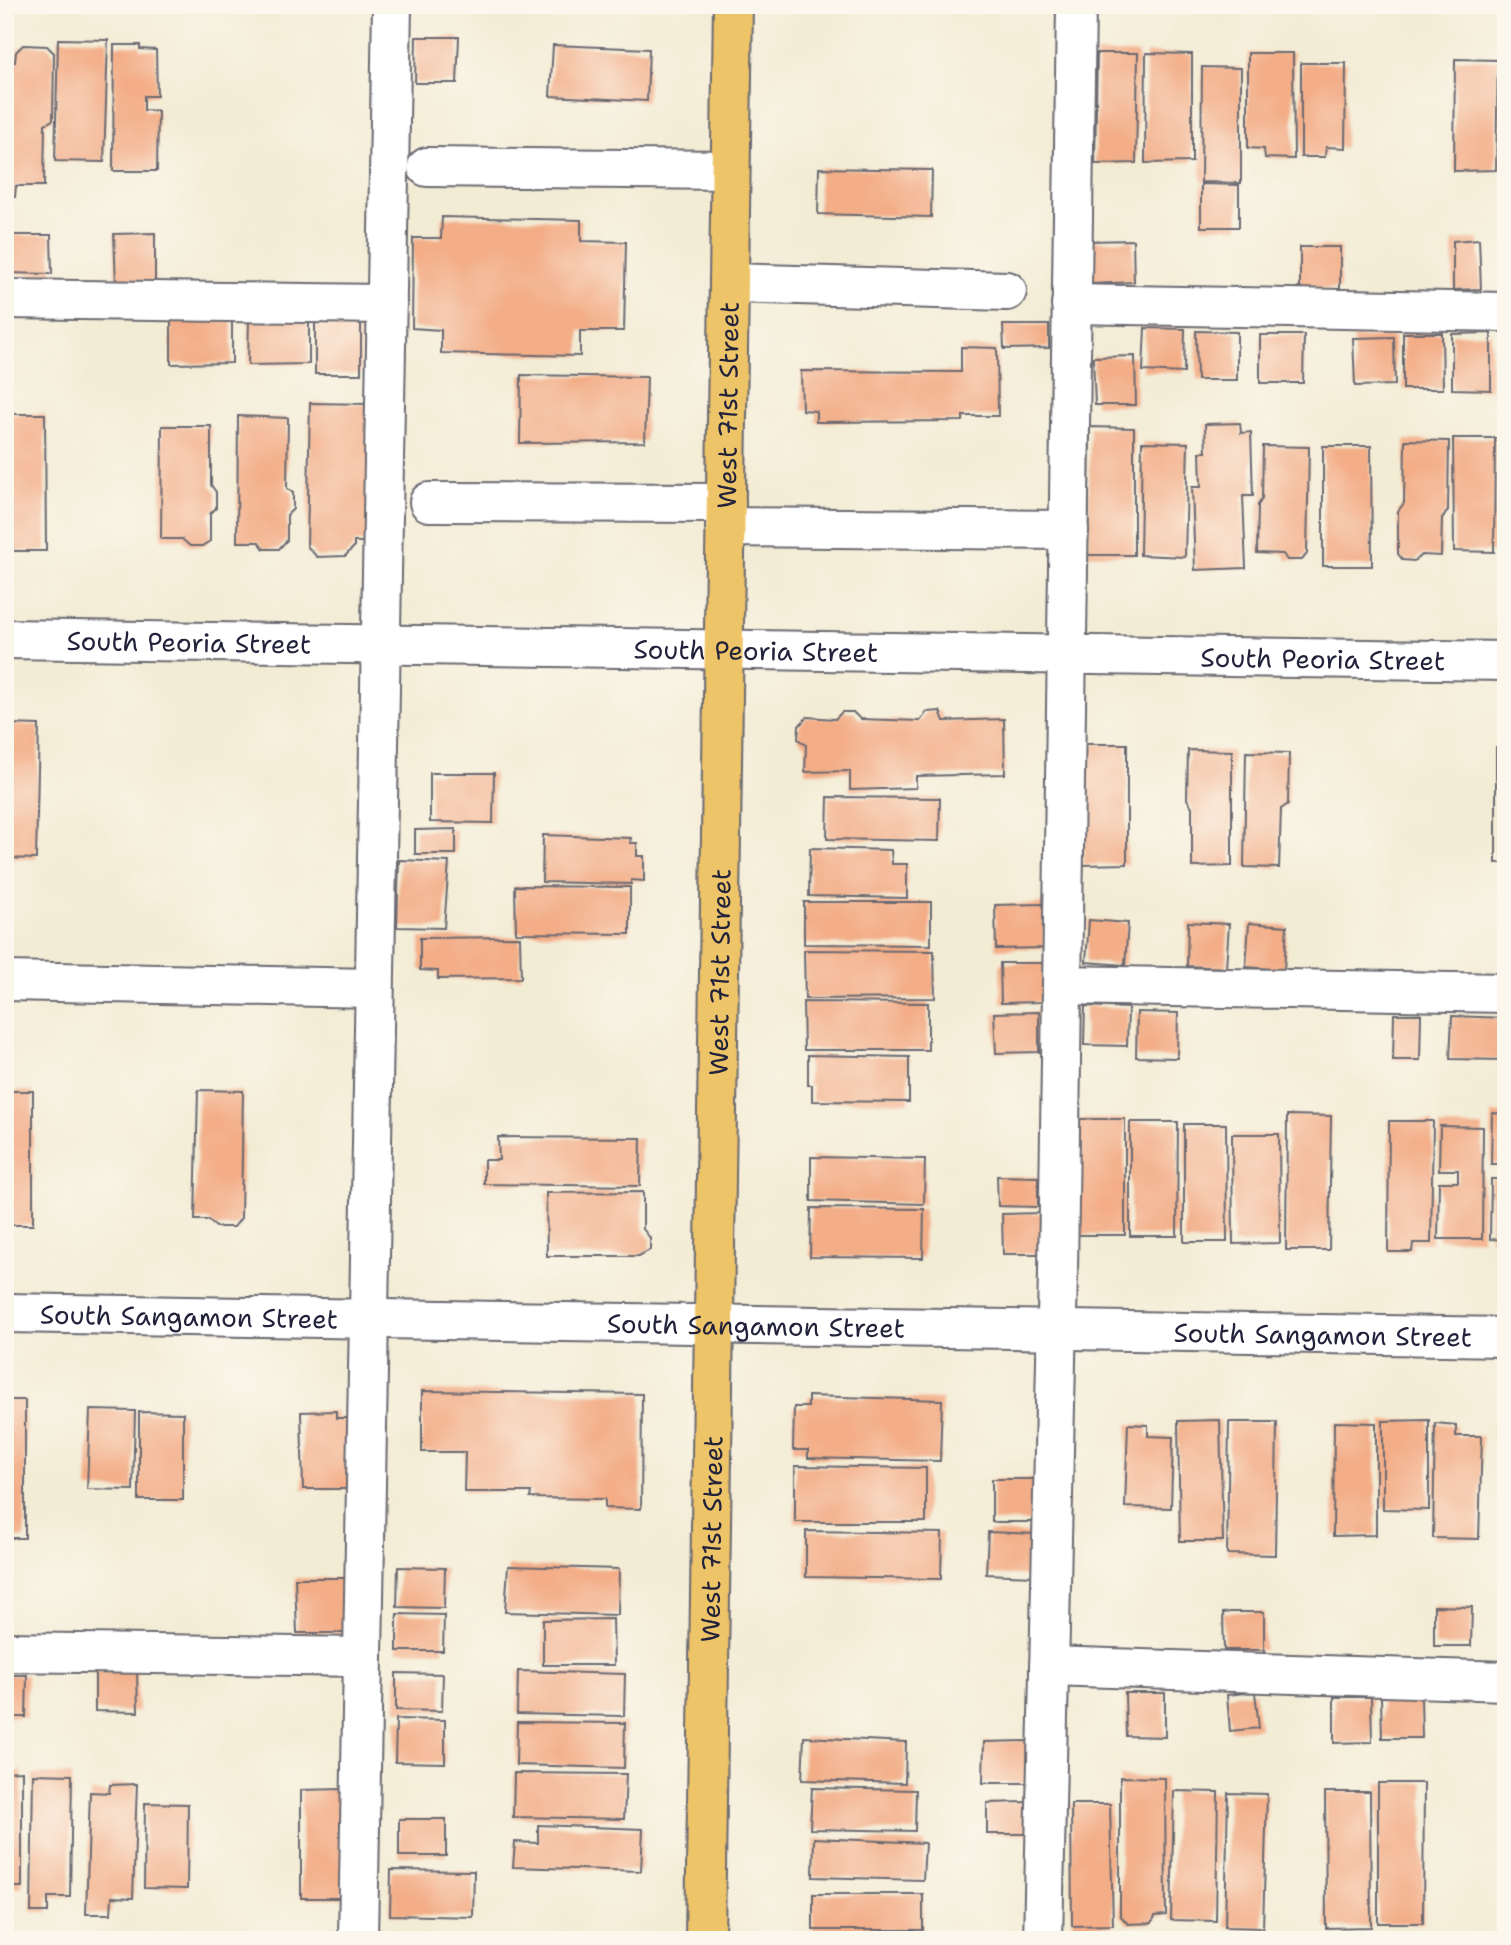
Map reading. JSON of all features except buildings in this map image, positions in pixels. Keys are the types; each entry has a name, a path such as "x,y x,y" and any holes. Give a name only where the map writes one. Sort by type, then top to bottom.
{"main road":[{"name":"West 71st Street","path":"705,1940 733,5"}],"street":[{"path":"358,1940 392,5"},
{"path":"1042,1940 1056,1330 1076,5"},
{"path":"427,167 730,170"},
{"path":"729,283 1007,291"},
{"path":"5,299 387,304"},
{"path":"1071,304 1506,312"},
{"path":"429,502 1069,530"},
{"name":"South Peoria Street","path":"5,639 1506,661"},
{"path":"5,981 374,988"},
{"path":"1062,985 1506,993"},
{"name":"South Sangamon Street","path":"5,1313 1506,1338"},
{"path":"5,1652 363,1657"},
{"path":"1049,1667 1506,1681"}]}
